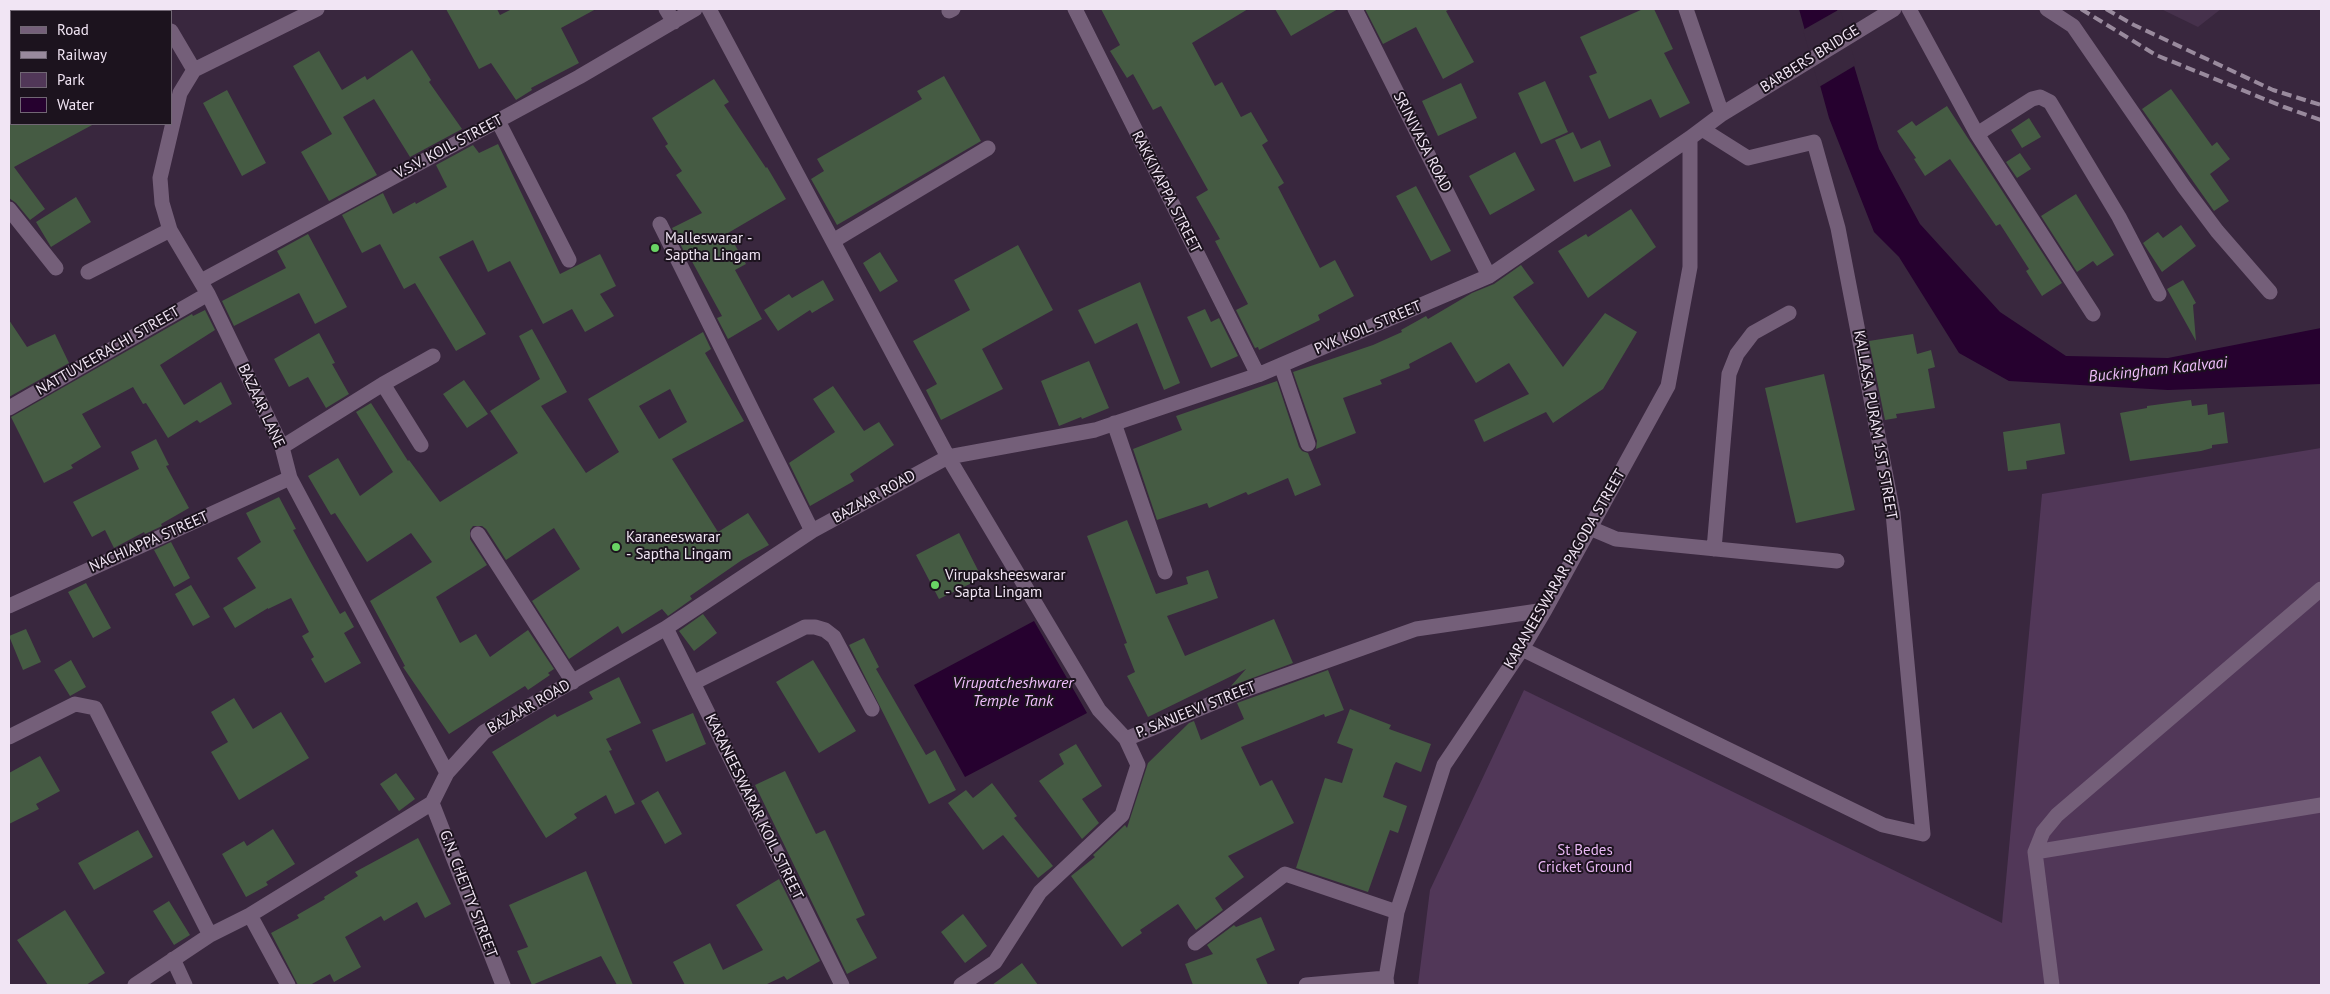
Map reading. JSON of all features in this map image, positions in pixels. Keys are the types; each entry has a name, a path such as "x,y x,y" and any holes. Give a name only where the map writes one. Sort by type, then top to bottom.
{"street":[{"path":"172,33 194,70 317,9"},
{"path":"666,9 674,22"},
{"name":"V.S.V. KOIL STREET","path":"200,281 498,121 695,9"},
{"path":"709,9 948,457 1099,710 1126,739"},
{"name":"RAKKIYAPPA STREET","path":"1075,9 1258,375"},
{"name":"SRINIVASA ROAD","path":"1355,9 1489,276"},
{"path":"1686,9 1722,114"},
{"name":"BARBERS BRIDGE","path":"1743,100 1894,9"},
{"path":"1909,9 1977,134 2093,314"},
{"path":"2047,9 2073,26 2184,187 2217,230 2270,292"},
{"name":"BAZAAR LANE","path":"194,70 180,93 160,178 162,203 170,230 208,294 282,447 290,478 447,772"},
{"path":"1977,134 2032,99 2040,97 2050,102 2119,217 2158,294"},
{"name":"PVK KOIL STREET","path":"948,457 1095,430 1114,424 1258,375 1489,276 1743,100"},
{"path":"498,121 569,260"},
{"name":"KARANEESWARAR PAGODA STREET","path":"1386,982 1397,912 1444,765 1522,650 1668,386 1690,267 1696,134"},
{"name":"KALLASA PURAM 1ST STREET","path":"1522,650 1883,825 1924,834 1892,513 1838,228 1814,142 1748,158 1696,134"},
{"path":"833,241 988,148"},
{"path":"9,209 56,268"},
{"path":"660,224 812,531"},
{"path":"88,272 170,230"},
{"name":"NATTUVEERACHI STREET","path":"9,408 208,294"},
{"path":"1714,549 1729,374 1737,354 1753,333 1789,314"},
{"path":"282,447 383,384 433,356"},
{"path":"1281,365 1308,444"},
{"path":"383,384 421,445"},
{"path":"1114,424 1165,572"},
{"name":"BAZAAR ROAD","path":"432,803 447,772 484,732 666,628 812,531 948,457"},
{"name":"NACHIAPPA STREET","path":"9,606 290,478"},
{"path":"1590,528 1616,539 1837,561"},
{"path":"478,534 573,682"},
{"path":"2052,985 2035,852 2043,832 2057,814 2321,589"},
{"name":"P. SANJEEVI STREET","path":"961,985 995,962 1040,892 1122,815 1138,765 1126,739 1242,691 1416,629 1545,610"},
{"path":"693,683 804,627 815,627 825,630 834,637 872,709"},
{"name":"KARANEESWARAR KOIL STREET","path":"666,628 842,985"},
{"path":"9,737 75,704 95,708 210,934"},
{"path":"135,985 210,934 250,915 432,803"},
{"name":"G.N. CHETTY STREET","path":"432,803 503,985"},
{"path":"2035,852 2321,805"},
{"path":"1195,943 1285,874 1397,912"},
{"path":"250,915 288,985"},
{"path":"173,959 185,985"},
{"path":"1306,985 1386,982"}],"shaded area":[{"path":"2161,9 2221,9 2198,27"}],"green space":[{"name":"St Bedes Cricket Ground","path":"2321,448 2321,985 1418,985 1430,890 1524,690 2002,923 2042,494"}],"water":[{"name":"Buckingham Kaalvaai","path":"1799,9 1837,9 1879,149 1920,224 2000,312 2066,356 2168,358 2321,328 2321,384 2168,390 2009,381 1959,353 1899,257 1874,232 1829,118"},
{"name":"Virupatcheshwarer Temple Tank","path":"1034,621 1087,713 965,777 914,685"}],"pier":[{"path":"1840,9 1856,65 1819,87 1803,30"}],"building":[{"path":"446,9 497,9 500,15 512,9 596,9 561,28 579,63 531,88 532,90 516,100 491,63 479,69"},
{"path":"1101,9 1248,9 1192,43 1215,86 1222,82 1241,117 1251,112 1268,141 1262,145 1284,183 1278,187 1320,268 1335,260 1354,296 1318,315 1320,320 1259,350 1258,347 1255,348 1236,310 1248,304 1215,241 1220,239 1196,197 1208,190 1161,106 1153,110 1133,74 1127,78 1110,51 1120,45"},
{"path":"1275,9 1338,9 1291,36"},
{"path":"1365,9 1450,9 1446,11 1474,62 1443,79 1416,27 1383,44"},
{"path":"1643,9 1654,9 1673,49 1664,53 1690,103 1660,118 1651,99 1609,119 1589,76 1597,73 1580,37"},
{"path":"412,50 431,80 429,82 462,129 410,157 374,99 343,117 377,175 329,201 301,152 332,134 293,66 319,51 342,90 365,76 367,80"},
{"path":"944,76 981,141 837,225 811,179 824,171 817,159 922,99 917,91"},
{"path":"714,79 729,102 724,105 767,167 786,199 728,233 746,264 735,270 762,319 728,339 717,318 722,316 672,228 702,213 676,175 682,171 665,146 668,144 652,118"},
{"path":"1545,81 1568,132 1541,144 1518,93"},
{"path":"1461,83 1477,118 1438,136 1422,101"},
{"path":"2171,89 2212,146 2217,142 2230,159 2210,174 2229,201 2214,211 2142,109"},
{"path":"227,90 266,163 242,176 203,103"},
{"path":"1947,106 2062,283 2042,296 2026,271 2029,269 2000,224 1996,226 1950,159 1925,176 1914,159 1916,158 1897,131 1912,121 1916,126"},
{"path":"2029,118 2041,137 2022,148 2011,130"},
{"path":"9,124 92,125 14,167 45,209 30,220 16,203 9,198"},
{"path":"1573,132 1581,149 1600,140 1611,166 1574,182 1555,140"},
{"path":"498,144 560,274 600,254 616,286 600,294 614,316 585,332 572,309 543,324 510,261 488,272 473,240 439,257 486,334 456,351 415,283 404,289 380,244 362,253 342,215 383,193 393,214 415,202 416,204 447,187 436,165 473,145 479,153"},
{"path":"1515,152 1535,190 1490,215 1469,176"},
{"path":"2020,153 2031,169 2017,178 2006,162"},
{"path":"1416,186 1451,251 1431,261 1396,196"},
{"path":"2076,194 2114,255 2097,266 2093,261 2077,272 2041,216"},
{"path":"76,197 91,222 51,247 36,222"},
{"path":"1631,209 1656,247 1588,298 1558,251 1586,234 1588,237"},
{"path":"2181,225 2196,246 2162,272 2143,243 2158,232 2163,238"},
{"path":"308,234 347,307 315,324 299,293 234,326 222,301 286,268 277,251"},
{"path":"1018,245 1053,310 982,349 1003,389 941,420 926,390 937,384 913,341 970,310 954,280"},
{"path":"880,252 898,281 880,292 863,263"},
{"path":"1521,265 1534,283 1513,297 1563,367 1605,313 1637,332 1603,389 1553,423 1546,412 1484,442 1474,420 1529,394 1509,363 1476,383 1451,342 1409,364 1410,368 1380,380 1382,384 1343,398 1356,433 1316,449 1317,441 1293,372 1373,345 1402,332 1401,330 1426,316 1428,319 1472,293 1494,284"},
{"path":"823,280 834,300 812,313 810,310 778,331 764,310 789,294 792,298"},
{"path":"2183,280 2196,303 2193,305 2196,341 2167,289"},
{"path":"1140,282 1180,383 1164,390 1137,323 1095,344 1078,310"},
{"path":"1205,309 1211,322 1219,318 1238,356 1211,368 1187,317"},
{"path":"205,310 215,330 160,365 184,405 221,382 232,404 200,423 197,420 168,438 146,403 143,404 133,387 82,414 101,447 71,465 73,468 44,483 11,417 192,314 193,316"},
{"path":"9,320 27,347 55,334 69,363 9,397"},
{"path":"532,329 567,392 541,406 586,473 619,452 588,399 703,332 711,349 705,353 744,421 672,459 718,532 748,513 769,545 742,560 690,596 692,599 668,616 662,609 622,634 618,626 569,659 532,601 580,569 554,528 506,560 486,529 482,526 473,526 470,530 470,539 487,565 436,597 460,643 476,634 490,657 528,630 554,669 548,673 550,675 528,690 525,686 449,734 403,667 405,666 370,601 432,562 411,533 367,562 335,513 331,515 308,476 338,458 360,496 393,472 356,412 371,403 408,461 440,502 518,453 490,411 540,379 519,336","holes":["670,389 687,422 659,439 639,406"]},
{"path":"319,333 335,363 332,364 349,394 326,408 308,377 289,387 274,359"},
{"path":"1913,334 1917,354 1931,350 1935,367 1928,369 1935,408 1896,414 1897,418 1885,420 1869,341"},
{"path":"1089,361 1109,408 1059,426 1041,381"},
{"path":"1824,374 1855,510 1796,523 1765,388"},
{"path":"464,380 488,414 467,428 443,394"},
{"path":"1277,381 1299,447 1302,451 1308,453 1321,485 1295,496 1288,478 1248,495 1246,492 1209,508 1207,503 1157,520 1133,449 1182,430 1176,416"},
{"path":"833,386 864,431 879,422 894,445 850,474 854,481 810,506 789,463 835,432 813,399"},
{"path":"2191,400 2192,406 2207,404 2208,415 2224,412 2228,443 2212,445 2212,448 2201,451 2130,461 2120,413 2147,408 2147,406"},
{"path":"2060,423 2065,454 2026,461 2027,469 2008,471 2003,432"},
{"path":"156,439 169,465 166,466 189,508 161,524 162,526 145,534 144,532 114,548 105,530 92,537 73,502 139,469 131,452"},
{"path":"279,497 296,529 293,530 340,614 345,611 354,627 344,633 361,663 325,683 311,659 314,657 302,636 309,632 291,598 268,608 235,628 223,608 256,588 237,558 261,542 246,513"},
{"path":"1127,520 1156,594 1188,584 1186,577 1208,570 1218,598 1167,616 1185,656 1274,619 1293,663 1231,686 1246,669 1148,717 1127,676 1135,672 1124,644 1127,643 1087,536"},
{"path":"959,533 982,578 939,599 916,555"},
{"path":"171,542 190,578 174,587 154,550"},
{"path":"86,583 111,628 93,638 68,592"},
{"path":"191,585 210,617 193,626 175,594"},
{"path":"703,614 717,633 694,651 679,631"},
{"path":"26,629 41,662 23,670 9,636"},
{"path":"864,638 879,667 876,669 926,755 935,750 956,790 929,804 849,645"},
{"path":"71,660 86,687 70,696 54,670"},
{"path":"813,660 856,731 819,753 776,682"},
{"path":"1328,670 1344,710 1325,717 1324,714 1241,747 1260,786 1272,780 1294,823 1228,856 1244,877 1215,898 1223,910 1196,930 1178,904 1140,930 1142,933 1122,947 1071,876 1095,857 1093,855 1125,825 1127,828 1148,763 1189,723 1194,721 1201,740 1244,719 1237,703"},
{"path":"619,677 641,723 606,739 612,750 609,751 635,804 615,814 606,795 574,814 577,818 546,838 492,752 555,714 557,717 593,699 589,692"},
{"path":"234,698 253,729 281,712 309,758 239,800 211,752 228,742 211,712"},
{"path":"1350,709 1391,725 1389,729 1431,744 1421,772 1396,762 1394,765 1383,797 1407,806 1398,833 1390,830 1368,892 1296,868 1325,778 1342,783 1353,749 1337,743"},
{"path":"693,713 706,744 666,762 652,730"},
{"path":"1076,744 1102,786 1082,799 1099,823 1082,839 1039,781 1064,764 1059,754"},
{"path":"40,756 60,791 36,804 39,809 9,824 9,773"},
{"path":"785,771 816,834 825,830 865,915 856,919 877,958 847,974 755,785"},
{"path":"396,773 415,799 399,811 380,784"},
{"path":"992,783 1017,816 1014,818 1053,866 1038,878 1003,835 983,850 948,803 966,790 973,798"},
{"path":"658,791 682,834 665,844 641,801"},
{"path":"273,829 295,864 266,882 268,885 246,897 222,854 244,841 247,846"},
{"path":"138,830 153,857 94,890 78,863"},
{"path":"418,838 451,904 425,918 417,902 384,921 381,916 345,937 361,967 334,982 330,974 310,985 298,985 271,933 299,918 297,915 325,899 324,897 358,876 355,872"},
{"path":"586,871 633,985 617,985 601,956 532,985 517,951 528,947 509,905"},
{"path":"779,879 820,961 787,980 784,976 765,985 685,985 673,962 710,943 723,970 763,950 736,905"},
{"path":"169,901 190,935 174,945 153,911"},
{"path":"65,910 105,973 86,985 48,985 17,940"},
{"path":"963,914 987,946 965,963 941,932"},
{"path":"1261,917 1275,950 1256,959 1268,985 1193,985 1185,964 1213,954 1207,945 1234,925 1236,927"},
{"path":"1022,963 1038,985 992,985"}],"railway":[{"path":"2081,9 2156,55 2321,120"},
{"path":"2106,9 2134,25 2273,90 2321,105"}],"place":[{"name":"Malleswarar - Saptha Lingam","path":"655,248"},
{"name":"Karaneeswarar - Saptha Lingam","path":"616,547"},
{"name":"Virupaksheeswarar - Sapta Lingam","path":"935,585"}]}
